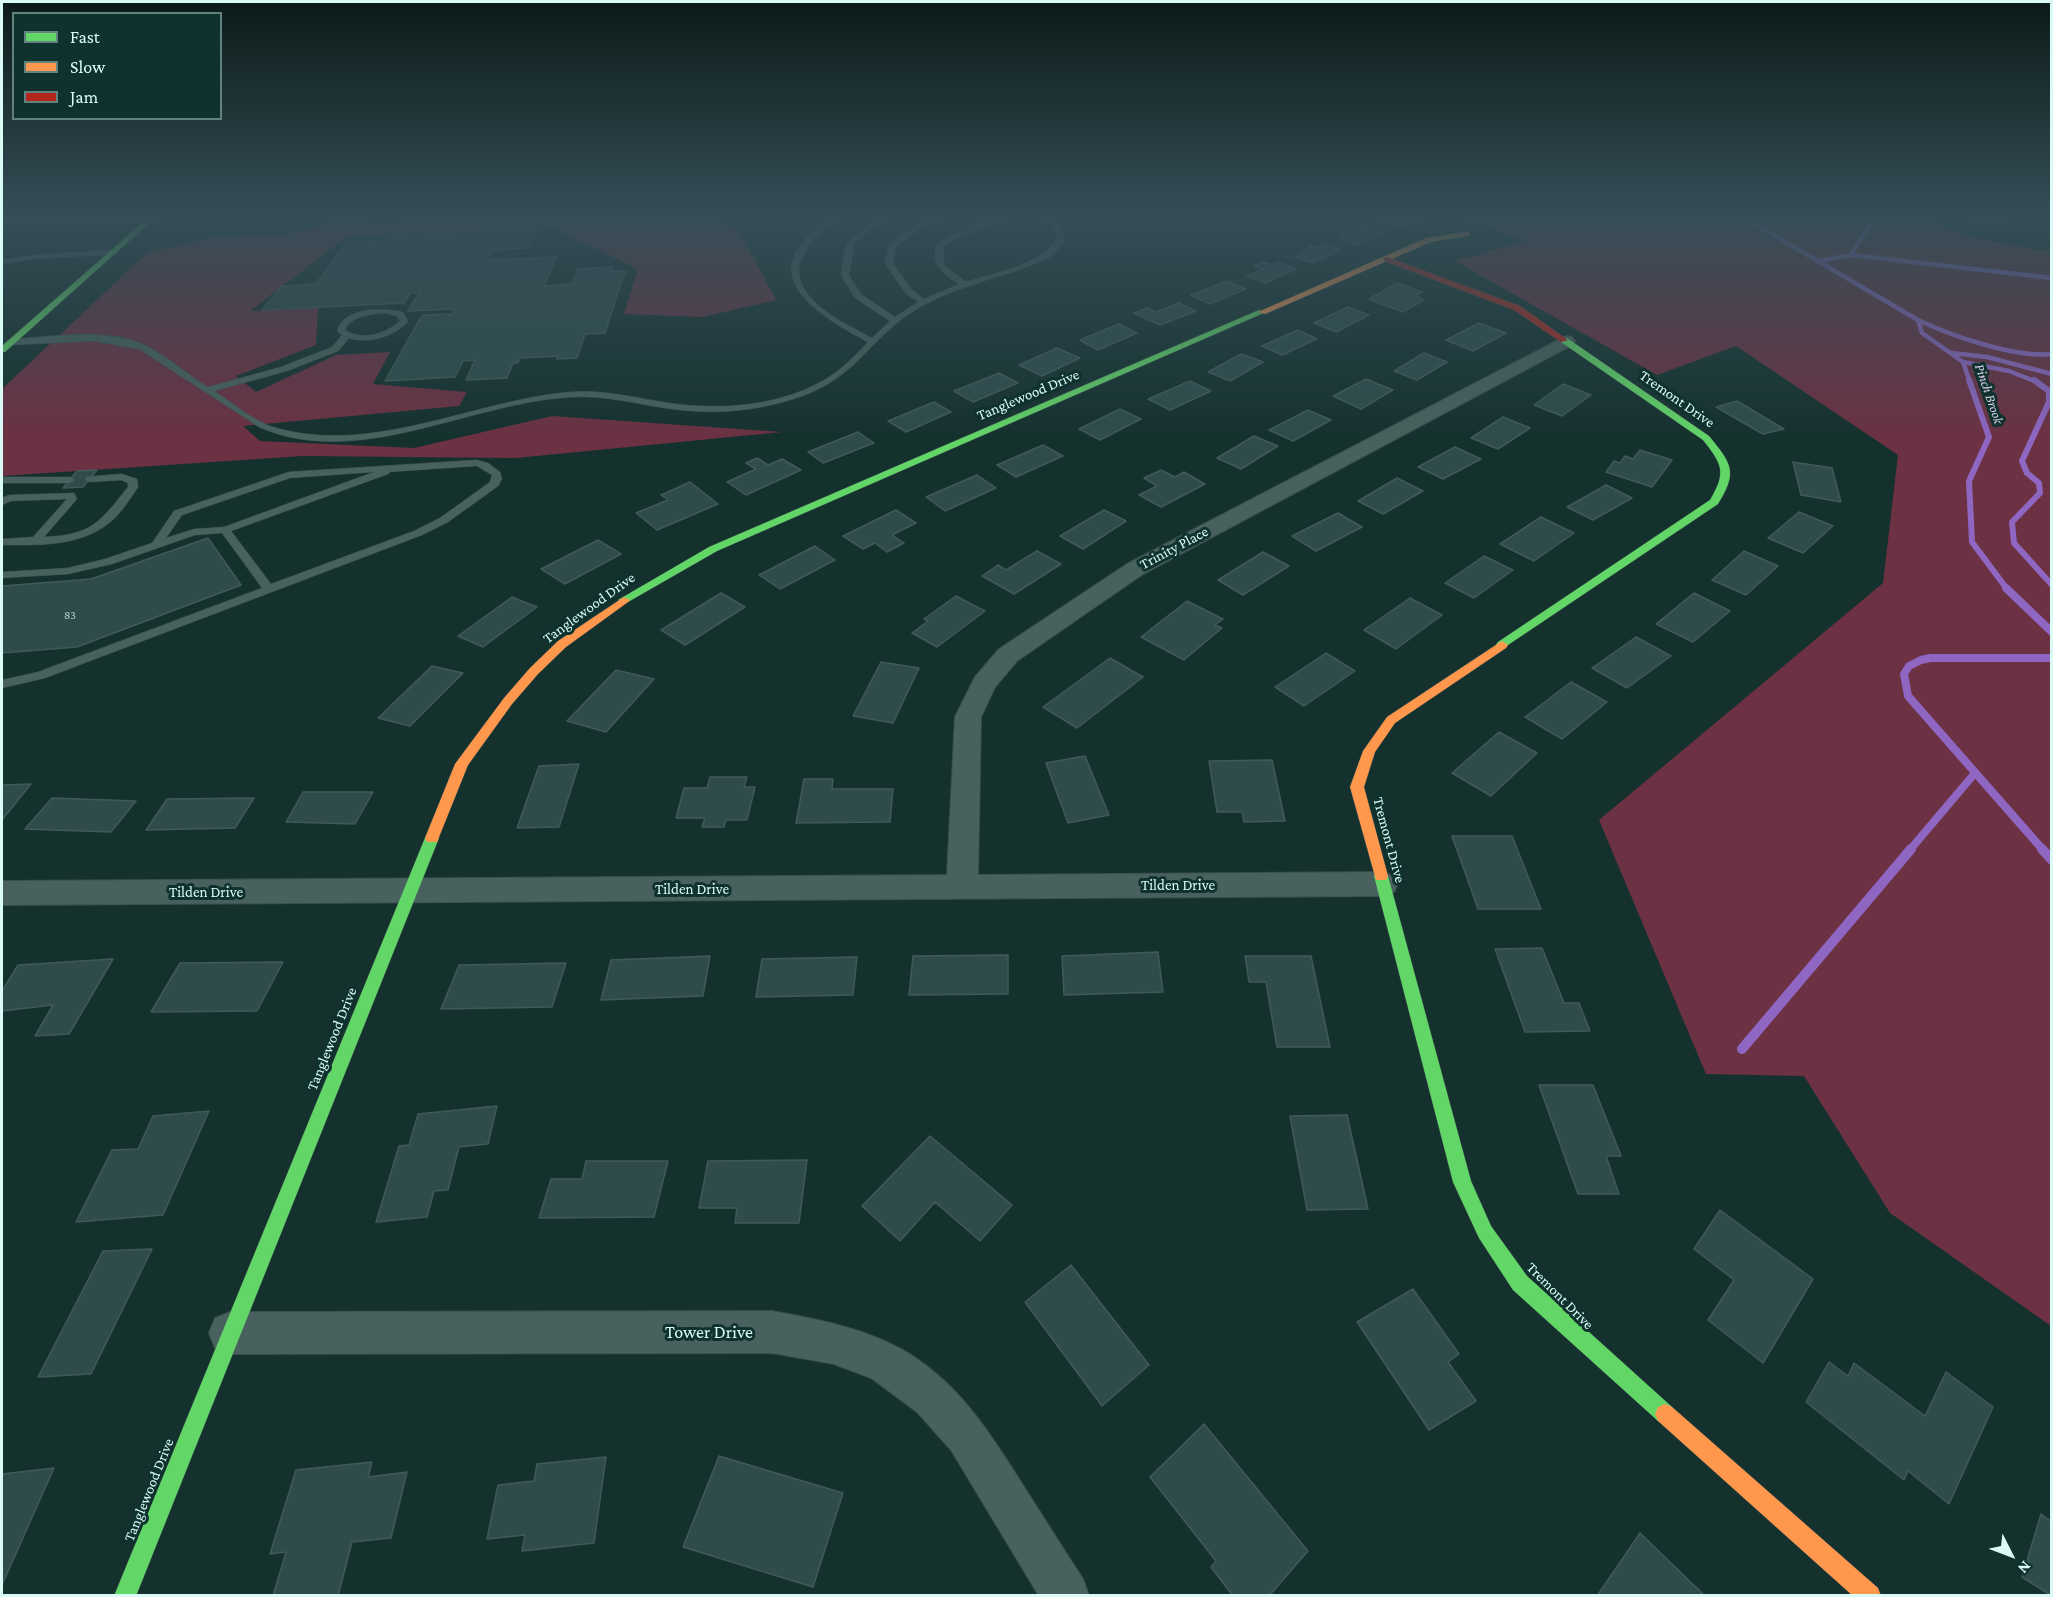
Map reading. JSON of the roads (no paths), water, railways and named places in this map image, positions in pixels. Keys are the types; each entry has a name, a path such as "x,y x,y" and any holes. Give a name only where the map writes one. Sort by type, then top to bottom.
{"street":[{"path":"6,346 69,292"},
{"name":"Tanglewood Drive","path":"125,1596 462,764 524,681 554,652 611,608 661,576 713,549 1311,292"},
{"name":"Tremont Drive","path":"1478,292 1517,308 1706,438 1726,465 1728,477 1725,490 1701,512 1390,720 1373,740 1362,763 1357,786 1462,1182 1485,1232 1514,1275 1557,1319 1870,1596"},
{"name":"Trinity Place","path":"962,887 968,717 977,692 992,670 1008,655 1135,569 1566,341"},
{"name":"Tilden Drive","path":"2,893 1383,884"},
{"name":"Tower Drive","path":"230,1333 772,1332 834,1343 885,1363 932,1397 966,1435 1066,1596"}],"lane":[{"path":"802,292 806,299 822,313 872,341"},
{"path":"855,292 858,296 894,320"},
{"path":"909,292 923,302"},
{"path":"6,346 92,339 130,343 142,347 262,426 281,432 321,436 358,435 392,431 494,405 548,396 600,395 684,408 736,408 783,399 829,381 844,370 894,320 923,302 947,292"},
{"path":"385,311 404,317 401,326 386,333 365,337 347,336 341,331 343,325 358,316 385,311"},
{"path":"206,390 284,369 335,349 347,336"},
{"path":"2,684 49,672 431,527 494,484 497,474 477,463 288,475 178,513 156,545"},
{"path":"2,575 82,569 194,532 225,530 402,466"},
{"path":"2,542 73,538 93,531 107,520 134,483 132,479 122,477 90,479"},
{"path":"2,480 70,480"},
{"path":"2,502 9,498 70,495 72,499 36,540"},
{"path":"225,530 269,589"}],"waterway":[{"name":"Pinch Brook","path":"1870,292 1918,320"},
{"path":"1918,320 1948,333 2002,349 2020,353 2052,354"},
{"name":"Pinch Brook","path":"1918,320 1922,333 1963,362"},
{"path":"1952,353 1987,357 2052,374"},
{"path":"1963,362 2009,371 2036,382"},
{"name":"Pinch Brook","path":"1963,362 1970,382"},
{"name":"Pinch Brook","path":"1969,380 1989,437 1969,481 1972,542 2007,589"},
{"path":"2036,382 2049,391 2049,402 2022,461 2027,473 2039,483 2040,493 2012,522 2014,543 2052,585"},
{"name":"Pinch Brook","path":"2007,589 2052,632"},
{"path":"2044,851 1908,696 1904,674 1909,666 1930,658 2052,658"},
{"path":"1909,851 1975,773"},
{"path":"1742,1049 1911,849"},
{"path":"2042,849 2052,860"}]}
